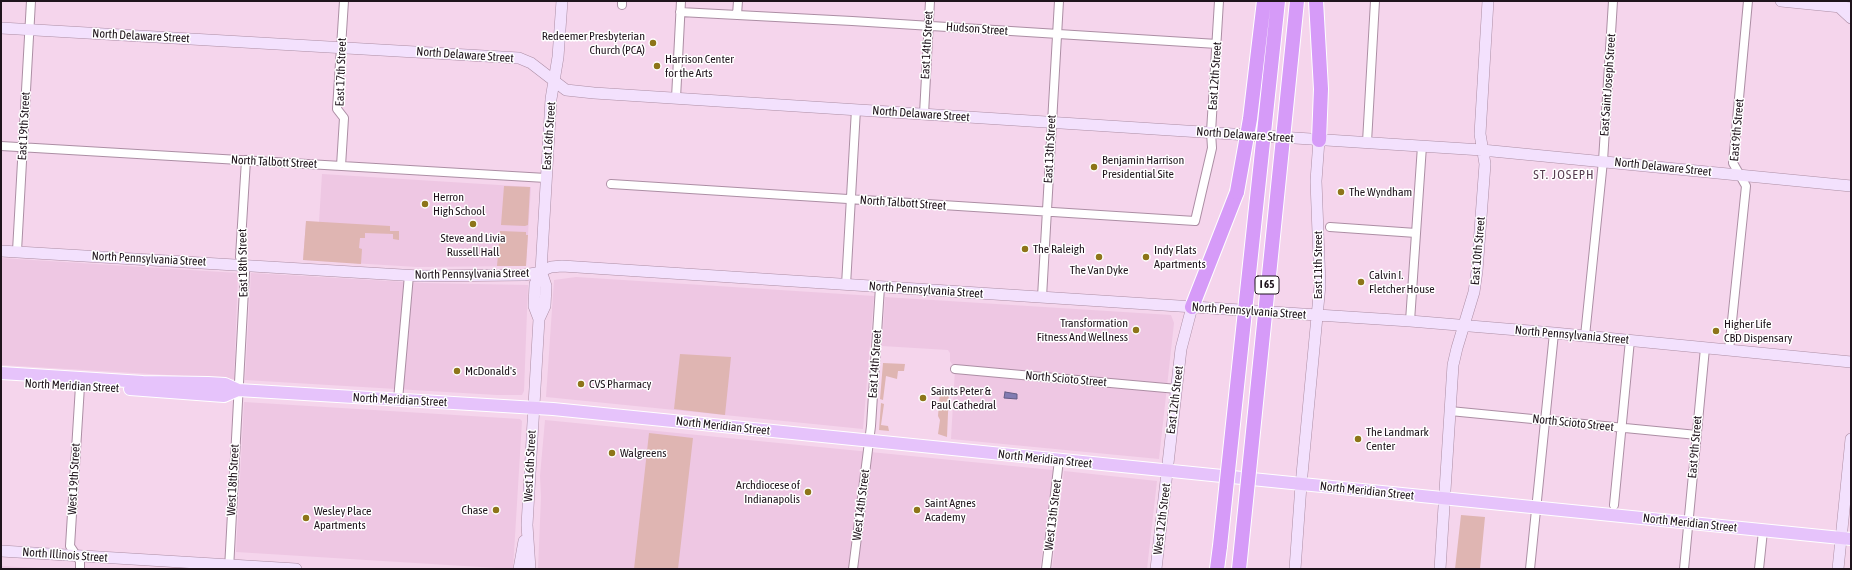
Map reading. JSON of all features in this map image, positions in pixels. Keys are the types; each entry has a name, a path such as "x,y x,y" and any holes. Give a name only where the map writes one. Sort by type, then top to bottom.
{"highway":[{"path":"1192,307 1237,192 1250,119 1264,1"},
{"name":"I 65","path":"1218,568 1278,1"},
{"name":"I 65","path":"1239,569 1297,1"},
{"path":"1316,7 1321,89 1319,140"}],"main road":[{"name":"East 16th Street","path":"534,408 539,319 534,306 535,284 541,271 546,178 562,1"},
{"name":"East 10th Street","path":"1440,569 1455,357 1474,292 1477,271 1485,164 1480,134 1488,1"},
{"path":"1781,1 1836,4 1851,8"},
{"path":"1836,4 1851,18"},
{"name":"North Delaware Street","path":"1,28 519,58 531,63 563,89 572,91 1482,150 1851,186"},
{"name":"East 11th Street","path":"1295,569 1301,485 1320,285 1316,181 1319,140"},
{"name":"North Pennsylvania Street","path":"1,250 408,275 524,276 551,267 562,266 1464,325 1851,362"},
{"name":"East 12th Street","path":"1167,470 1183,340 1192,307"},
{"name":"North Meridian Street","path":"1,373 143,382 225,384 238,390 534,408 1167,470 1301,485 1763,531 1846,538"},
{"name":"North Meridian Street","path":"1,382 224,396 238,390"},
{"name":"West 16th Street","path":"519,568 526,525 534,408"},
{"path":"1838,569 1846,538 1851,439"},
{"name":"West 12th Street","path":"1156,569 1167,470"},
{"name":"West 16th Street","path":"526,525 530,569"},
{"name":"North Illinois Street","path":"1,551 229,567 296,569"}],"street":[{"name":"East 19th Street","path":"17,252 31,1"},
{"name":"East 17th Street","path":"341,166 344,118 337,109 344,1"},
{"path":"676,98 681,1"},
{"path":"737,15 738,1"},
{"name":"East 14th Street","path":"924,114 930,1"},
{"name":"East 13th Street","path":"1042,297 1059,1"},
{"name":"East 12th Street","path":"1195,221 1212,148 1211,132 1219,1"},
{"path":"1367,142 1376,1"},
{"name":"East Saint Joseph Street","path":"1585,336 1603,161 1613,1"},
{"name":"East 9th Street","path":"1729,350 1746,186 1744,179 1739,175 1733,163 1748,1"},
{"name":"Hudson Street","path":"680,12 1217,44"},
{"path":"846,285 856,109"},
{"name":"North Talbott Street","path":"1,146 546,178"},
{"path":"1410,321 1422,146"},
{"name":"East 18th Street","path":"238,390 245,271 240,257 246,160"},
{"name":"North Talbott Street","path":"611,184 1195,221"},
{"path":"1330,227 1416,233"},
{"path":"398,400 408,275"},
{"name":"East 14th Street","path":"869,441 880,287"},
{"path":"1530,569 1554,333"},
{"path":"1614,505 1630,340"},
{"name":"East 9th Street","path":"1684,569 1705,348"},
{"name":"North Scioto Street","path":"955,369 1176,389"},
{"name":"West 19th Street","path":"80,386 70,546 80,561 80,569"},
{"name":"West 18th Street","path":"229,567 238,390"},
{"name":"North Scioto Street","path":"1450,411 1697,436"},
{"name":"West 14th Street","path":"853,569 869,441"},
{"name":"West 13th Street","path":"1046,569 1060,460"},
{"path":"1760,569 1763,531"}],"shaded area":[{"name":"Herron High School","path":"322,174 531,187 526,266 417,267 303,260 306,221 319,222"},
{"path":"504,186 530,187 528,225 501,225"},
{"path":"306,221 390,226 390,231 399,231 399,240 393,239 393,234 365,233 365,238 360,238 359,248 362,249 361,264 303,260"},
{"path":"500,231 526,232 526,235 528,235 526,266 497,266"},
{"path":"1,258 238,273 234,379 1,365"},
{"path":"251,273 424,283 528,285 524,391 522,395 497,395 245,380"},
{"path":"576,277 874,296 863,429 546,397 554,280"},
{"path":"885,297 1171,315 1174,323 1159,459 951,439 955,369 950,361 950,353 948,350 882,346"},
{"path":"680,354 731,357 725,415 674,409"},
{"path":"883,363 905,364 904,371 898,371 897,379 886,376 883,400 880,399"},
{"path":"949,390 947,437 938,434 940,420 938,416 940,391"},
{"path":"1005,392 1017,394 1017,399 1004,398"},
{"path":"244,402 520,419 522,421 513,569 236,552"},
{"path":"881,403 884,404 881,425 888,426 889,431 879,430"},
{"path":"545,420 1053,470 1040,569 538,569 541,497 540,476"},
{"path":"649,433 693,438 678,569 634,569"},
{"path":"1064,471 1157,481 1147,569 1052,569"},
{"path":"1461,515 1485,517 1480,569 1455,569"},
{"path":"1,566 18,567 60,569 1,569"}],"place":[{"name":"Redeemer Presbyterian Church (PCA)","path":"653,43"},
{"name":"Harrison Center for the Arts","path":"657,66"},
{"name":"Benjamin Harrison Presidential Site","path":"1094,167"},
{"name":"The Wyndham","path":"1341,192"},
{"name":"Herron High School","path":"425,204"},
{"name":"Steve and Livia Russell Hall","path":"473,224"},
{"name":"The Raleigh","path":"1025,249"},
{"name":"The Van Dyke","path":"1099,257"},
{"name":"Indy Flats Apartments","path":"1146,257"},
{"name":"Calvin I. Fletcher House","path":"1361,282"},
{"name":"Transformation Fitness And Wellness","path":"1136,330"},
{"name":"Higher Life CBD Dispensary","path":"1716,331"},
{"name":"McDonald's","path":"457,371"},
{"name":"CVS Pharmacy","path":"581,384"},
{"name":"Saints Peter & Paul Cathedral","path":"923,398"},
{"name":"The Landmark Center","path":"1358,439"},
{"name":"Walgreens","path":"612,453"},
{"name":"Archdiocese of Indianapolis","path":"808,492"},
{"name":"Chase","path":"496,510"},
{"name":"Saint Agnes Academy","path":"917,510"},
{"name":"Wesley Place Apartments","path":"306,518"}],"district":[{"name":"ST. JOSEPH","path":"1564,175"}]}
